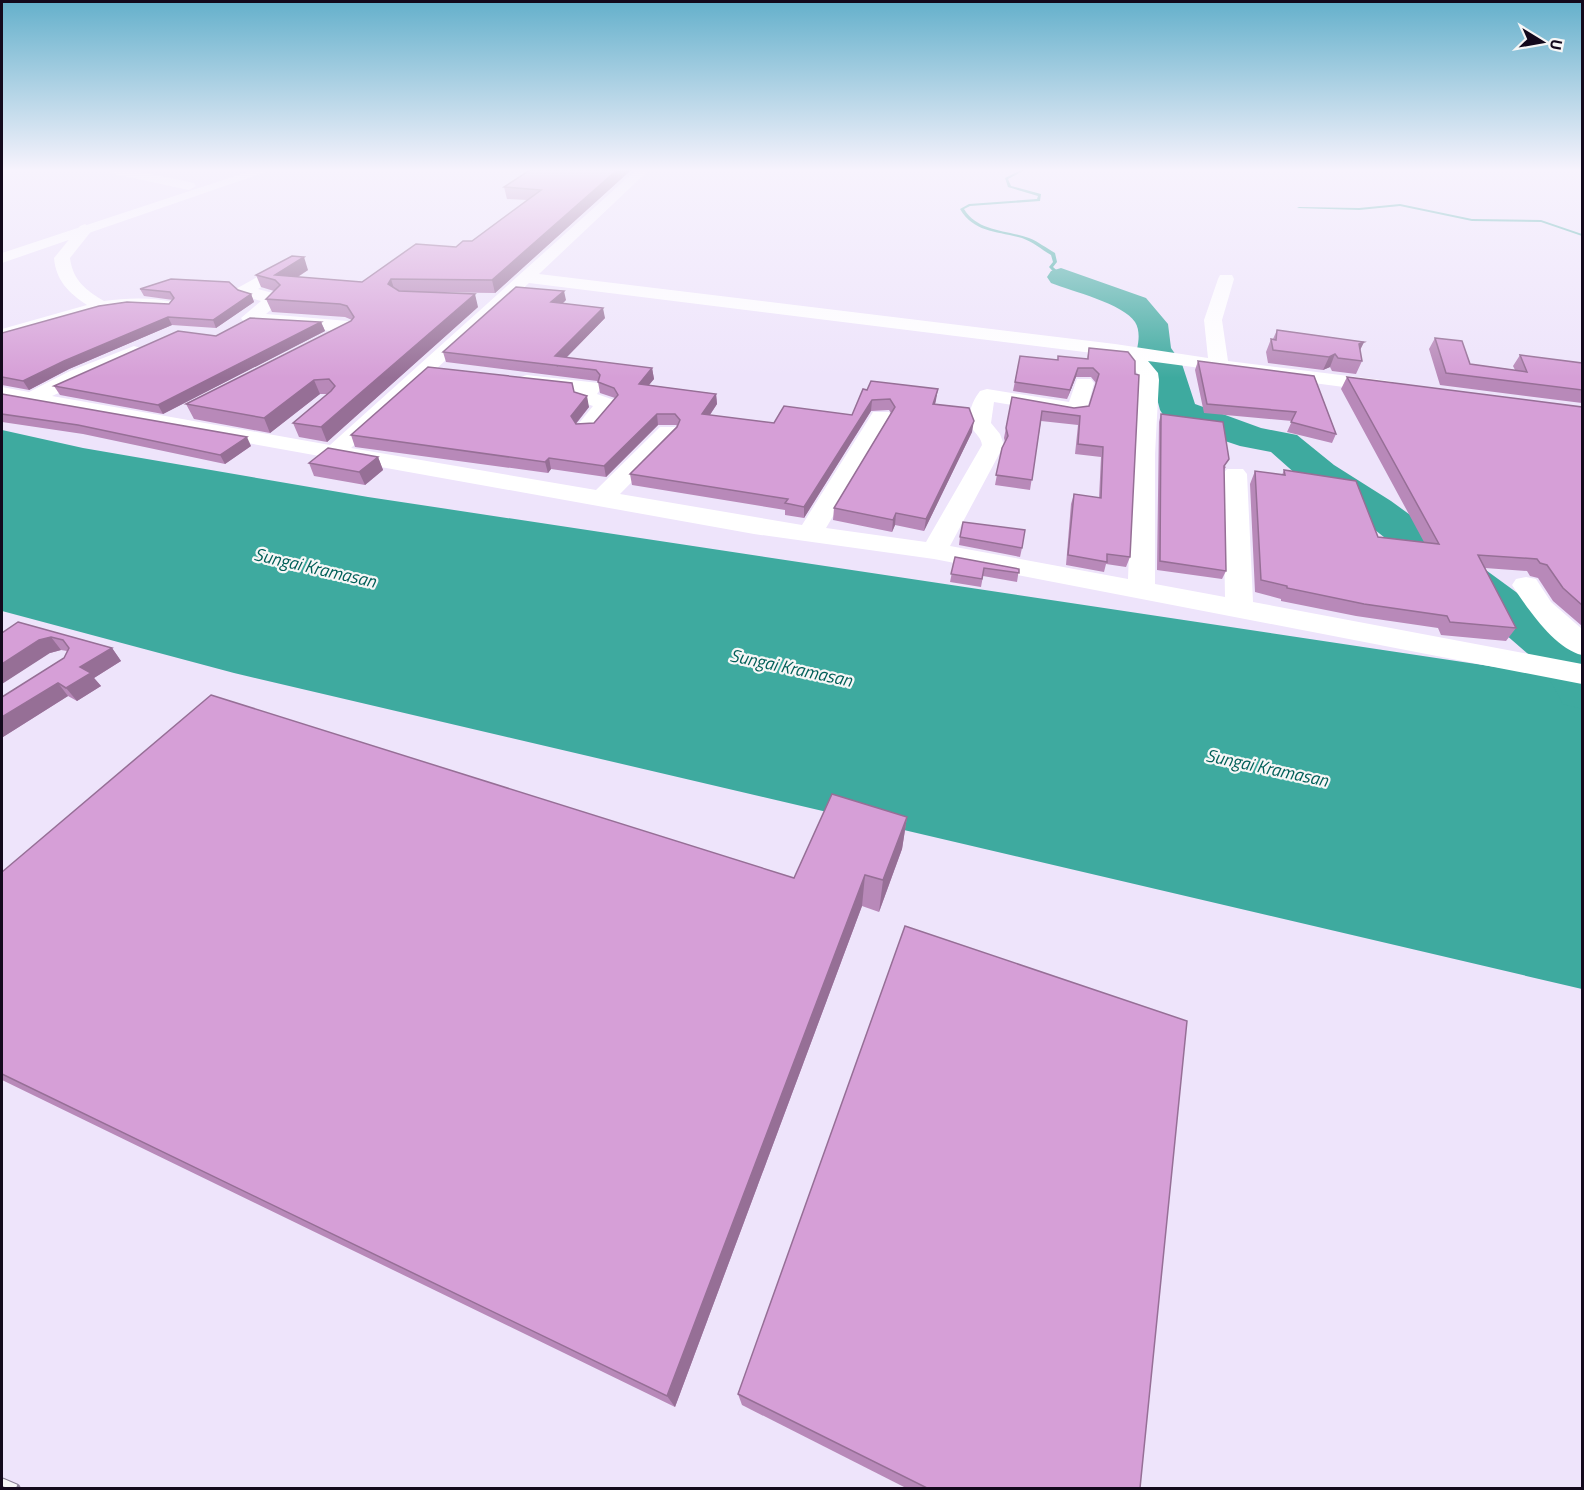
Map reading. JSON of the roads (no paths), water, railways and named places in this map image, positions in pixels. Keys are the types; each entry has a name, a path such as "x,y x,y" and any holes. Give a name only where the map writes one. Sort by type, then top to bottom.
{"main road":[{"path":"2,246 22,240"},
{"path":"2,258 55,240"},
{"path":"77,240 62,258 62,269 66,281 101,307"},
{"path":"334,451 567,240"},
{"path":"295,261 243,288 252,294 274,299 243,323 348,327 343,333 302,354"},
{"path":"525,278 1115,350 1182,361 1403,389"},
{"path":"1219,366 1213,320 1226,279"},
{"path":"474,298 500,300"},
{"path":"2,335 101,307 131,303 167,306"},
{"path":"32,398 76,375 155,343"},
{"path":"1138,355 1148,373 1149,380 1144,454 1141,589"},
{"path":"424,368 447,371"},
{"path":"505,378 592,387 585,397 607,404 586,428"},
{"path":"934,551 993,445 992,438 979,426 978,420 991,389 1072,409 1078,408 1081,404 1084,383"},
{"path":"2,393 276,443 334,451 809,534 934,551 1141,589 1524,665 1582,674"},
{"path":"169,422 189,411"},
{"path":"809,534 848,476 881,417"},
{"path":"276,443 293,429"},
{"path":"603,498 668,432"},
{"path":"1235,474 1239,608"},
{"path":"1526,585 1541,608 1582,645"}],"water":[{"name":"Sungai Kramasan","path":"2,430 83,448 368,497 1582,680 1582,989 234,673 2,611"}],"waterway":[{"path":"1029,240 1053,254 1055,262 1051,267 1061,277"},
{"path":"1061,277 1135,304 1145,314 1154,329 1154,349 1165,364 1178,410 1190,417 1254,438 1283,443 1320,474 1376,510 1499,603 1562,656 1582,691"}],"railway":[{"path":"2,1482 16,1488"}]}
